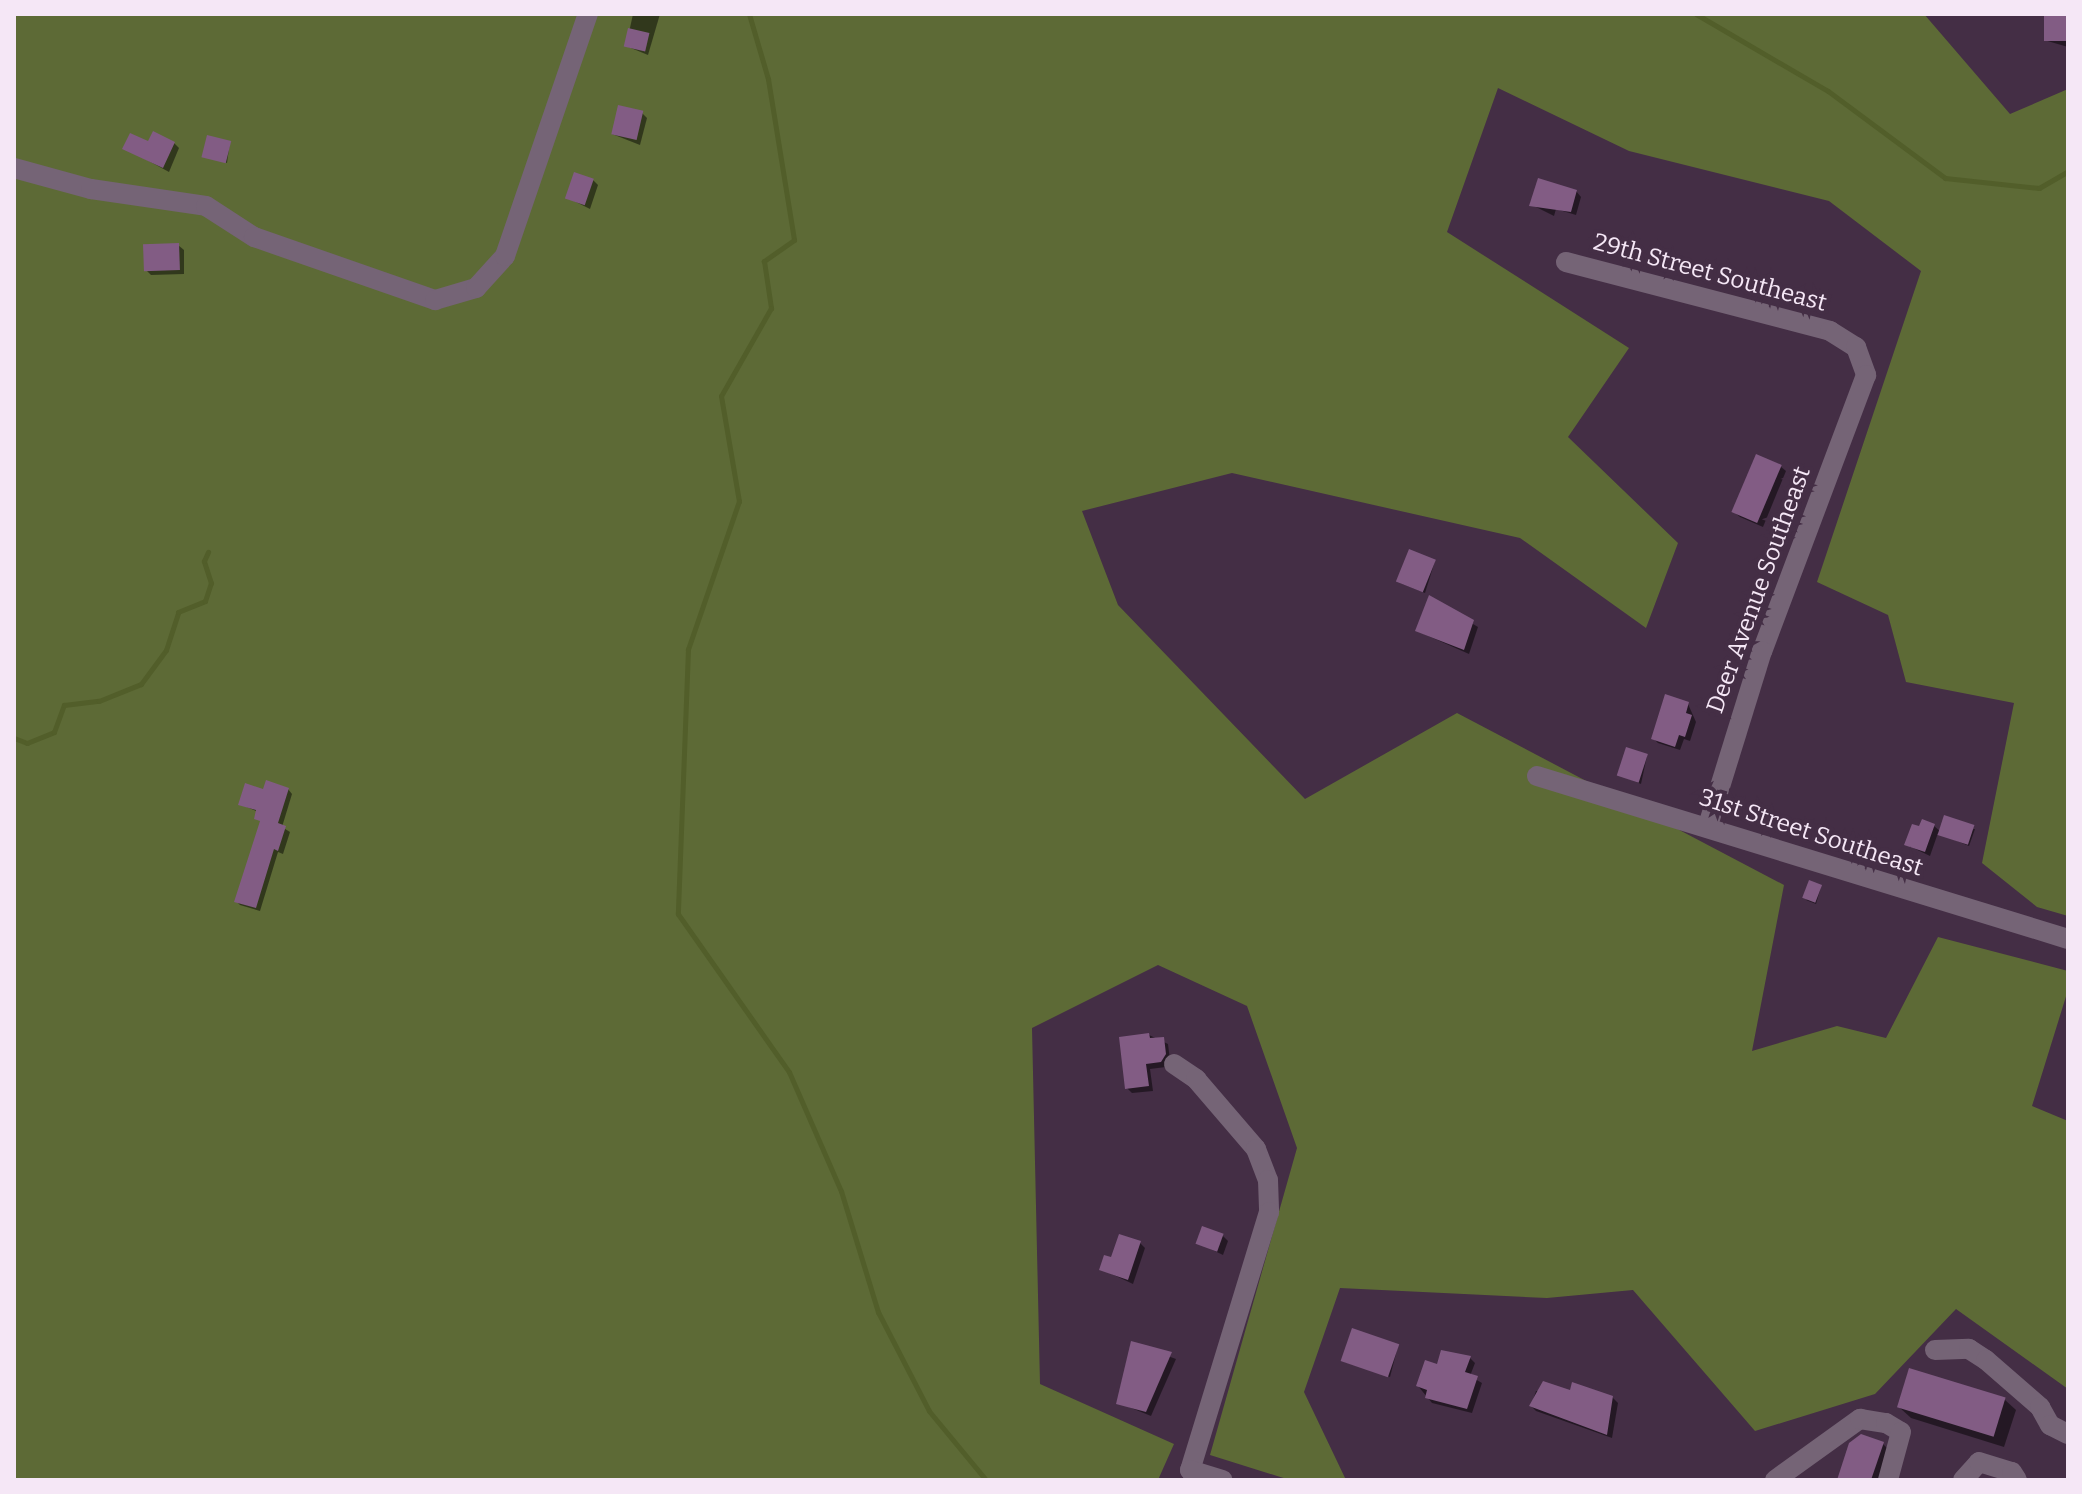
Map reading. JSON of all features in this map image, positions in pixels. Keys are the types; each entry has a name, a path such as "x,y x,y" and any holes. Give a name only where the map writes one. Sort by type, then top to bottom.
{"street":[{"path":"14,168 91,189 206,206 254,237 435,300 476,288 505,256 588,14"},
{"name":"29th Street Southeast","path":"1566,262 1698,292 1830,331 1856,347 1866,375"},
{"name":"Deer Avenue Southeast","path":"1708,825 1762,651 1866,375"},
{"name":"31st Street Southeast","path":"1537,776 1708,825 2068,939"},
{"path":"1174,1064 1196,1079 1256,1149 1268,1180 1269,1202 1182,1475 1222,1480"},
{"path":"1935,1350 1969,1349 2040,1407 2050,1425 2068,1434"},
{"path":"1775,1480 1860,1419 1886,1423 1901,1432 1888,1480"},
{"path":"1963,1480 1979,1462 2012,1472 2017,1480"}],"green space":[{"path":"14,14 1924,14 2010,114 2068,89 2068,916 2037,907 1982,863 2014,703 1906,682 1888,615 1817,582 1921,271 1829,201 1629,151 1498,88 1447,232 1629,348 1568,437 1678,543 1646,628 1520,538 1232,473 1082,511 1118,605 1305,799 1457,713 1784,885 1752,1051 1837,1026 1886,1038 1938,937 2068,971 2068,990 2032,1106 2068,1121 2068,1389 1956,1309 1875,1394 1755,1431 1633,1290 1547,1298 1340,1288 1304,1392 1346,1480 1290,1480 1210,1455 1297,1148 1247,1006 1158,965 1032,1028 1040,1384 1174,1444 1158,1480 14,1480"}],"building":[{"path":"2044,14 2068,14 2068,41 2044,41"},
{"path":"628,28 649,33 645,51 624,47"},
{"path":"618,105 643,111 637,140 611,134"},
{"path":"153,131 175,142 163,168 122,149 130,133 148,141"},
{"path":"207,135 231,141 226,163 201,157"},
{"path":"574,172 594,179 585,205 565,198"},
{"path":"1538,178 1577,190 1571,212 1529,206"},
{"path":"179,243 180,270 144,271 143,244"},
{"path":"1756,454 1782,465 1757,523 1731,512"},
{"path":"1409,549 1436,560 1423,592 1396,581"},
{"path":"1429,595 1474,620 1464,650 1415,631"},
{"path":"1665,694 1689,702 1686,713 1692,715 1685,737 1679,735 1675,747 1651,739"},
{"path":"1626,747 1648,754 1639,783 1617,776"},
{"path":"266,780 289,788 278,823 286,826 278,851 274,849 256,908 234,902 260,821 254,819 256,810 238,805 245,783 263,789"},
{"path":"1944,815 1974,825 1968,845 1938,835"},
{"path":"1922,819 1935,824 1925,852 1904,845 1912,824 1919,826"},
{"path":"1809,880 1822,885 1815,903 1802,898"},
{"path":"1149,1033 1150,1038 1164,1037 1166,1054 1161,1062 1146,1064 1149,1086 1125,1089 1119,1037"},
{"path":"1202,1226 1224,1234 1217,1252 1196,1244"},
{"path":"1119,1234 1141,1241 1128,1280 1099,1270 1104,1255 1111,1257"},
{"path":"1352,1328 1399,1344 1388,1377 1341,1361"},
{"path":"1131,1341 1172,1352 1146,1412 1116,1404"},
{"path":"1441,1350 1471,1356 1465,1372 1478,1376 1467,1409 1425,1398 1427,1390 1416,1386 1425,1360 1437,1364"},
{"path":"1909,1368 2006,1398 1994,1437 1897,1407"},
{"path":"1543,1381 1570,1390 1572,1382 1613,1396 1607,1435 1529,1406"},
{"path":"1861,1434 1884,1442 1871,1480 1837,1480 1849,1443"}],"waterway":[{"path":"749,14 768,79 794,240 764,261 771,308 721,396 739,501 688,649 678,914 789,1072 841,1191 878,1312 929,1411 986,1480"},
{"path":"1696,14 1828,91 1945,178 2039,188 2068,171"},
{"path":"14,738 27,743 54,732 64,705 99,701 141,684 166,650 178,612 205,601 211,583 204,561 208,552"}]}
